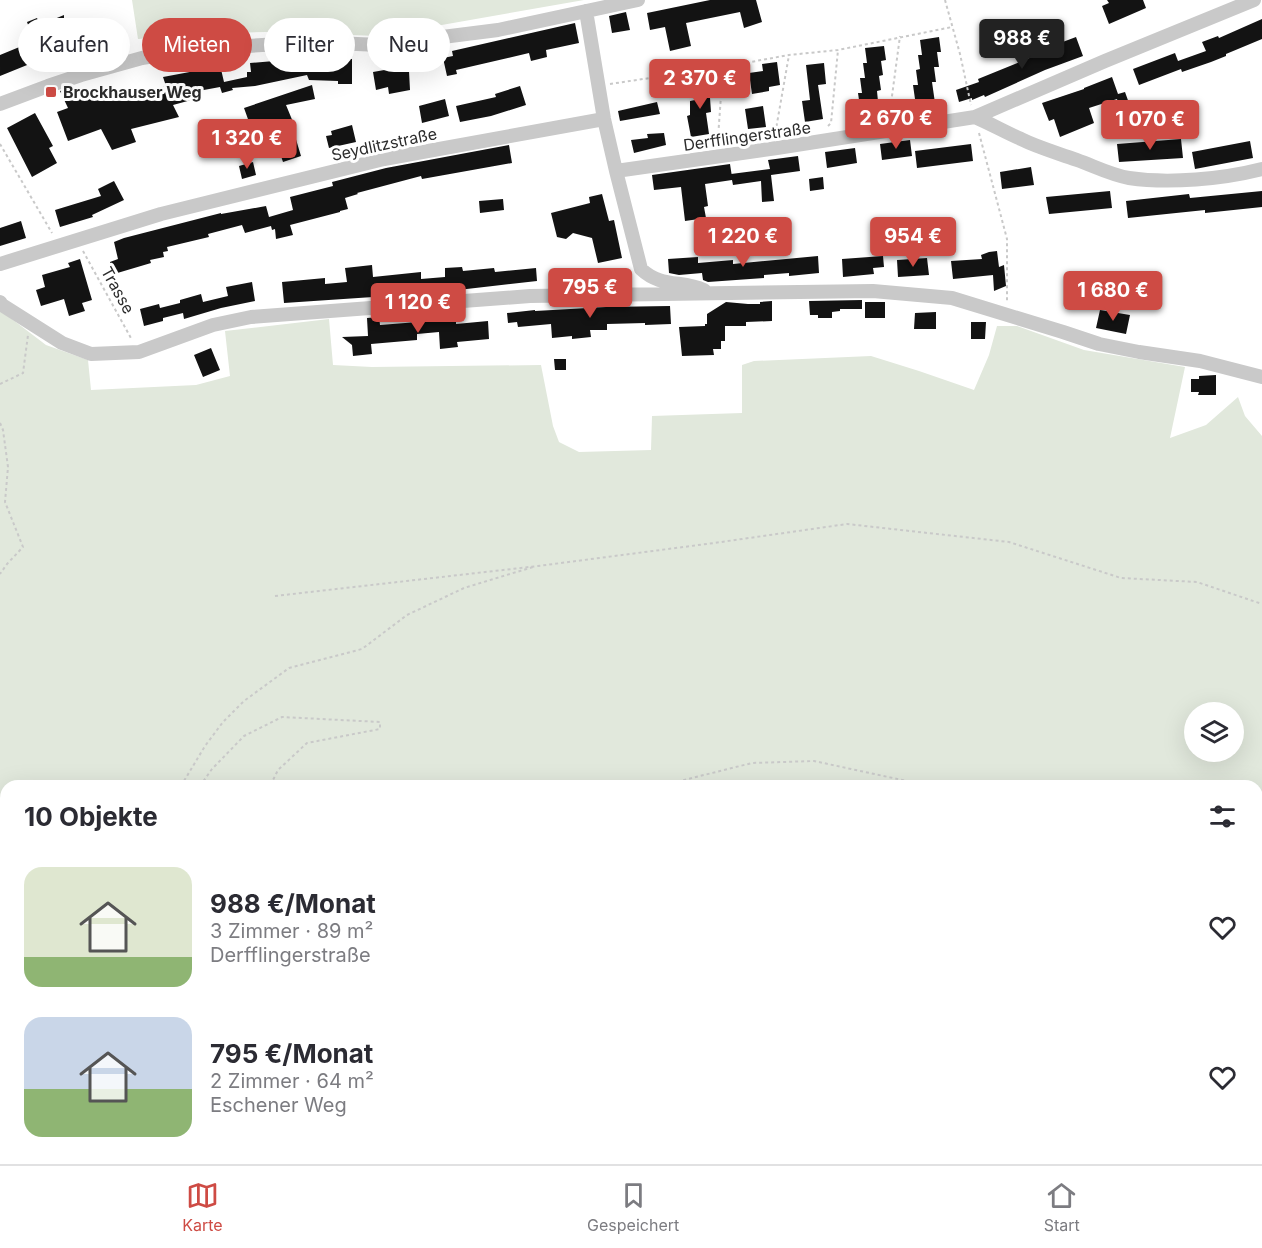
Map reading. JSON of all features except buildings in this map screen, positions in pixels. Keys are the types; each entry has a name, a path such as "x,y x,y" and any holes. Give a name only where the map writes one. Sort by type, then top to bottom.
{"street":[{"path":"0,104 91,72 142,58 196,48 314,42 379,45 498,30 638,0"},
{"name":"Derfflingerstraße","path":"616,171 975,117 1254,0"},
{"path":"586,11 604,119 641,269 648,276 666,282 695,286 711,294"},
{"path":"975,117 1031,144 1127,178 1196,179 1262,169"},
{"name":"Seydlitzstraße","path":"0,264 160,214 384,159 604,119"},
{"path":"0,302 62,343 91,354 139,352 213,325 251,317 530,296 873,291 952,298 1099,344 1200,361 1262,377"}],"path":[{"path":"945,0 970,100"},
{"path":"598,85 723,68 789,55 838,50 952,27"},
{"path":"873,133 890,111 900,36"},
{"path":"814,142 831,123 838,50"},
{"path":"768,137 776,129 789,55"},
{"path":"700,159 718,138 723,68"},
{"path":"975,117 1007,239 1007,314"},
{"path":"0,144 60,246"},
{"name":"Trasse","path":"77,240 139,352"},
{"path":"0,384 23,373 28,332"},
{"path":"0,423 8,468 5,502 23,548 0,574"},
{"path":"275,596 538,566 847,524 1009,542 1121,578 1197,582 1262,604"},
{"path":"185,780 205,746 223,723 244,701 289,668 362,649 407,615 464,588 538,566"},
{"path":"204,780 244,736 282,717 380,722 380,729 307,743 278,770 273,780"},
{"path":"683,780 752,762 814,761 902,780"}],"shaded area":[{"path":"132,0 584,0 450,24 450,18 367,18 367,36 355,35 355,18 264,18 264,32 252,32 252,18 142,18 142,39 138,39"},
{"path":"0,310 46,345 88,360 91,390 196,385 230,376 225,331 329,319 333,365 372,367 541,365 553,426 559,442 579,452 651,450 652,416 742,413 742,365 754,361 871,356 974,390 989,355 997,326 1017,326 1084,350 1185,367 1170,438 1206,425 1238,397 1245,416 1262,436 1262,780 0,780"}],"place":[{"name":"Brockhauser Weg","path":"51,92"}]}
